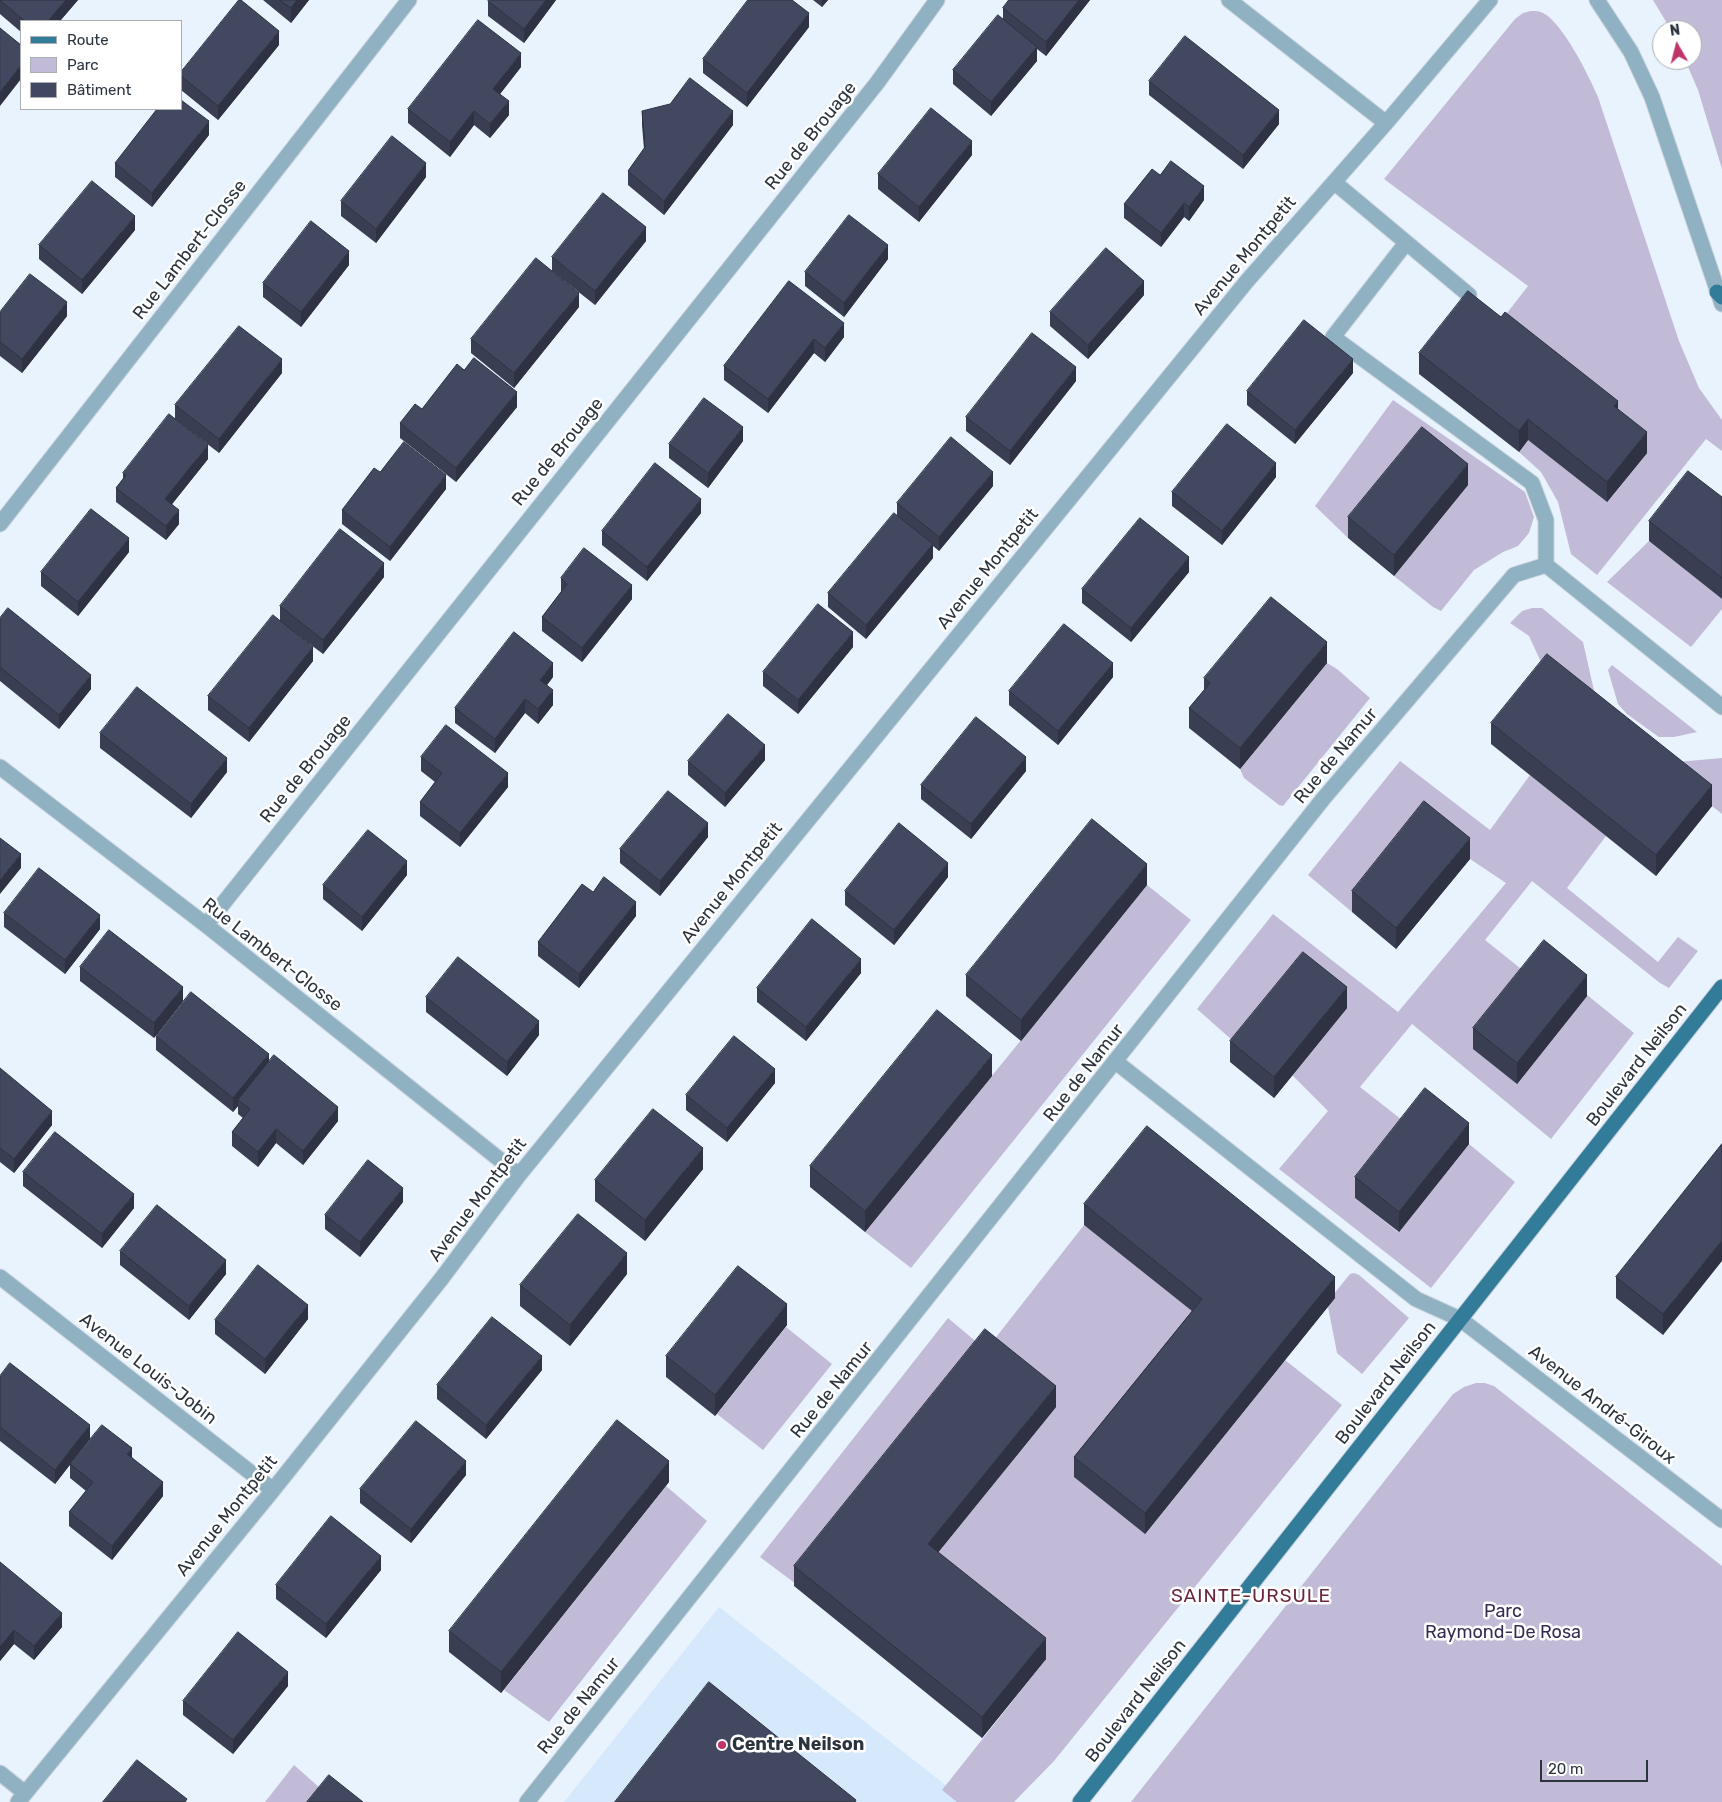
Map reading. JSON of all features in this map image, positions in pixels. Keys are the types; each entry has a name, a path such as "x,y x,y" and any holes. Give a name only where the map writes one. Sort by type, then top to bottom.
{"main road":[{"name":"Boulevard Neilson","path":"1080,1802 1722,987"}],"street":[{"name":"Rue Lambert-Closse","path":"0,524 409,0"},
{"name":"Rue de Brouage","path":"206,926 877,83 937,0"},
{"path":"1229,0 1386,123"},
{"name":"Avenue Montpetit","path":"21,1797 273,1490 442,1278 519,1175 1247,281 1386,123 1490,0"},
{"path":"1597,0 1631,52 1652,97 1720,298"},
{"path":"1334,182 1469,295"},
{"path":"1406,243 1333,337 1532,483 1546,520 1546,565 1722,707"},
{"name":"Rue de Namur","path":"528,1802 1323,799 1507,582 1514,575 1546,565"},
{"name":"Rue Lambert-Closse","path":"0,766 206,926 519,1175"},
{"name":"Avenue André-Giroux","path":"1116,1062 1416,1299 1460,1319 1722,1520"},
{"name":"Avenue Louis-Jobin","path":"0,1277 273,1490"},
{"path":"0,1773 21,1797"}],"shaded area":[{"path":"719,1607 967,1802 564,1802"}],"green space":[{"path":"1653,0 1722,0 1722,169 1698,90 1689,70 1702,70 1702,20 1665,20"},
{"path":"1531,11 1543,13 1559,27 1575,51 1594,88 1679,341 1699,388 1722,420 1722,451 1706,439 1597,575 1571,554 1558,502 1541,472 1519,452 1528,440 1607,502 1493,331 1528,286 1384,179 1515,19 1523,13"},
{"path":"1393,400 1525,492 1534,517 1529,533 1518,546 1503,552 1474,570 1441,611 1433,607 1394,576 1468,485 1422,448 1348,538 1315,506"},
{"path":"1649,541 1722,599 1722,609 1691,647 1607,582"},
{"path":"1542,608 1583,642 1600,717 1547,675 1529,636 1510,623 1522,611"},
{"path":"1327,663 1337,669 1370,698 1283,806 1279,805 1244,778 1240,769"},
{"path":"1612,665 1697,732 1674,737 1659,737 1627,714 1618,704 1608,670"},
{"path":"1722,758 1722,814 1653,759 1677,762"},
{"path":"1400,761 1490,830 1530,775 1606,836 1567,888 1658,962 1678,937 1698,951 1669,988 1660,983 1532,881 1485,940 1530,976 1544,960 1634,1033 1551,1139 1412,1024 1360,1087 1411,1127 1355,1198 1398,1232 1469,1144 1515,1182 1431,1288 1279,1169 1328,1111 1292,1075 1241,1048 1197,1009 1273,914 1398,1012 1506,883 1470,859 1424,822 1352,912 1308,875"},
{"path":"1147,885 1191,920 911,1268 865,1232"},
{"path":"1084,1225 1285,1360 1342,1405 1054,1761 1014,1802 957,1802 942,1790 1046,1659 796,1584 760,1557 948,1318 986,1350"},
{"path":"1350,1274 1359,1275 1409,1318 1362,1374 1337,1353 1328,1307 1333,1295"},
{"path":"786,1327 832,1364 763,1450 717,1414"},
{"name":"Parc Raymond-De Rosa","path":"1476,1383 1494,1386 1722,1566 1722,1802 1131,1802 1453,1394 1464,1387"},
{"path":"666,1486 707,1521 549,1722 504,1690"},
{"path":"294,1765 329,1796 323,1802 265,1802"}],"building":[{"path":"0,0 66,0 49,20 24,20"},
{"path":"239,0 279,31 218,106 182,77 182,71"},
{"path":"280,0 297,0 291,8"},
{"path":"489,0 546,0 524,29"},
{"path":"748,0 792,0 809,13 747,93 703,59"},
{"path":"1009,0 1079,0 1046,42 1003,8"},
{"path":"998,15 1037,47 991,102 953,70"},
{"path":"478,20 521,53 493,89 509,101 490,124 474,111 450,142 408,109"},
{"path":"0,28 20,44 20,66 0,92"},
{"path":"1185,36 1279,110 1243,155 1149,81"},
{"path":"690,78 733,111 664,201 628,171 645,147 642,111 670,104"},
{"path":"182,101 209,121 152,193 115,163 156,110 182,110"},
{"path":"931,108 972,141 919,207 878,174"},
{"path":"392,136 426,163 376,229 341,201"},
{"path":"1171,161 1204,186 1189,207 1184,203 1161,233 1124,204 1152,169 1160,175"},
{"path":"92,181 135,216 82,280 39,245"},
{"path":"603,193 646,227 595,291 552,257"},
{"path":"849,215 888,245 844,303 805,272"},
{"path":"311,221 349,251 301,312 263,283"},
{"path":"1106,248 1144,281 1088,345 1050,312"},
{"path":"536,258 579,293 514,373 471,339"},
{"path":"30,274 67,302 22,359 0,342 0,312"},
{"path":"789,281 844,323 825,348 814,339 768,399 724,366"},
{"path":"1468,291 1501,317 1505,312 1618,401 1614,406 1647,432 1607,482 1528,419 1519,431 1419,353"},
{"path":"1304,320 1353,359 1295,430 1247,391"},
{"path":"239,326 282,359 219,439 175,405"},
{"path":"1032,333 1076,367 1010,451 966,417"},
{"path":"474,358 517,392 456,468 400,423 415,404 422,409 457,364 464,370"},
{"path":"704,398 743,427 708,473 669,444"},
{"path":"169,414 208,445 165,499 179,510 166,526 116,488 126,475 123,473"},
{"path":"1227,424 1276,463 1222,531 1172,492"},
{"path":"1422,427 1468,464 1394,555 1348,517"},
{"path":"951,437 993,472 939,537 897,503"},
{"path":"404,442 446,475 390,547 342,510 374,468 380,472"},
{"path":"655,463 701,499 647,567 602,531"},
{"path":"1688,471 1722,497 1722,578 1649,521"},
{"path":"91,509 129,538 78,602 41,572"},
{"path":"894,513 933,544 866,625 828,593"},
{"path":"1140,518 1189,557 1131,628 1082,589"},
{"path":"340,529 384,563 323,640 280,606"},
{"path":"584,548 632,585 582,648 542,617 567,584 561,578"},
{"path":"1271,597 1327,642 1240,748 1189,708 1210,683 1204,678"},
{"path":"818,604 853,632 798,700 763,672"},
{"path":"8,608 91,675 59,715 0,667 0,618"},
{"path":"273,615 313,647 249,728 208,696"},
{"path":"1064,624 1113,663 1058,731 1009,691"},
{"path":"514,632 553,663 540,680 553,690 538,709 525,699 495,739 455,708"},
{"path":"1547,654 1712,785 1656,855 1491,723"},
{"path":"137,687 227,758 191,804 100,733"},
{"path":"728,714 765,745 725,793 688,761"},
{"path":"976,717 1026,757 971,824 921,785"},
{"path":"446,725 508,773 460,833 420,802 442,773 421,757"},
{"path":"668,791 708,823 660,881 620,849"},
{"path":"1424,801 1470,838 1396,928 1352,891"},
{"path":"1092,819 1147,864 1021,1020 966,975"},
{"path":"899,823 948,863 894,930 845,891"},
{"path":"368,830 407,861 362,917 323,885"},
{"path":"0,838 21,854 0,880"},
{"path":"39,868 100,915 65,960 4,913"},
{"path":"604,877 636,902 579,974 538,942 582,884 593,892"},
{"path":"812,919 861,959 806,1027 757,988"},
{"path":"109,930 183,987 154,1023 80,967"},
{"path":"1544,940 1587,975 1517,1063 1473,1028"},
{"path":"1303,952 1347,987 1274,1077 1230,1041"},
{"path":"458,957 539,1021 507,1062 426,997"},
{"path":"191,992 269,1054 233,1098 156,1036"},
{"path":"937,1010 992,1055 865,1211 810,1166"},
{"path":"734,1036 775,1069 727,1128 686,1095"},
{"path":"274,1055 338,1107 303,1151 276,1129 258,1152 232,1132 250,1109 238,1100"},
{"path":"0,1068 52,1111 14,1159 0,1148"},
{"path":"1425,1088 1469,1123 1399,1212 1355,1177"},
{"path":"653,1109 703,1148 645,1220 595,1180"},
{"path":"1147,1126 1335,1277 1145,1513 1074,1457 1202,1299 1084,1204"},
{"path":"55,1132 134,1194 102,1234 23,1172"},
{"path":"1722,1144 1722,1240 1663,1314 1616,1277"},
{"path":"368,1160 403,1188 360,1242 325,1215"},
{"path":"157,1205 226,1260 189,1306 120,1251"},
{"path":"578,1214 627,1253 570,1325 520,1285"},
{"path":"258,1265 308,1305 265,1359 215,1320"},
{"path":"738,1266 787,1304 715,1395 666,1356"},
{"path":"492,1317 542,1356 486,1425 437,1385"},
{"path":"985,1329 1056,1386 928,1544 1046,1638 982,1717 794,1566"},
{"path":"10,1363 90,1425 55,1470 0,1427 0,1376"},
{"path":"617,1420 669,1461 501,1672 449,1631"},
{"path":"416,1421 466,1461 411,1529 360,1489"},
{"path":"102,1425 132,1448 127,1454 163,1482 112,1546 69,1512 93,1482 70,1464"},
{"path":"331,1516 381,1556 326,1624 276,1585"},
{"path":"0,1562 62,1613 34,1646 14,1630 0,1647"},
{"path":"238,1632 288,1672 233,1740 183,1701"},
{"name":"Centre Neilson","path":"709,1682 856,1800 855,1802 615,1802"},
{"path":"137,1760 187,1799 185,1802 103,1802"},
{"path":"329,1775 363,1802 307,1802"}],"place":[{"name":"Centre Neilson","path":"722,1745"}],"district":[{"name":"SAINTE-URSULE","path":"1251,1597"}]}
